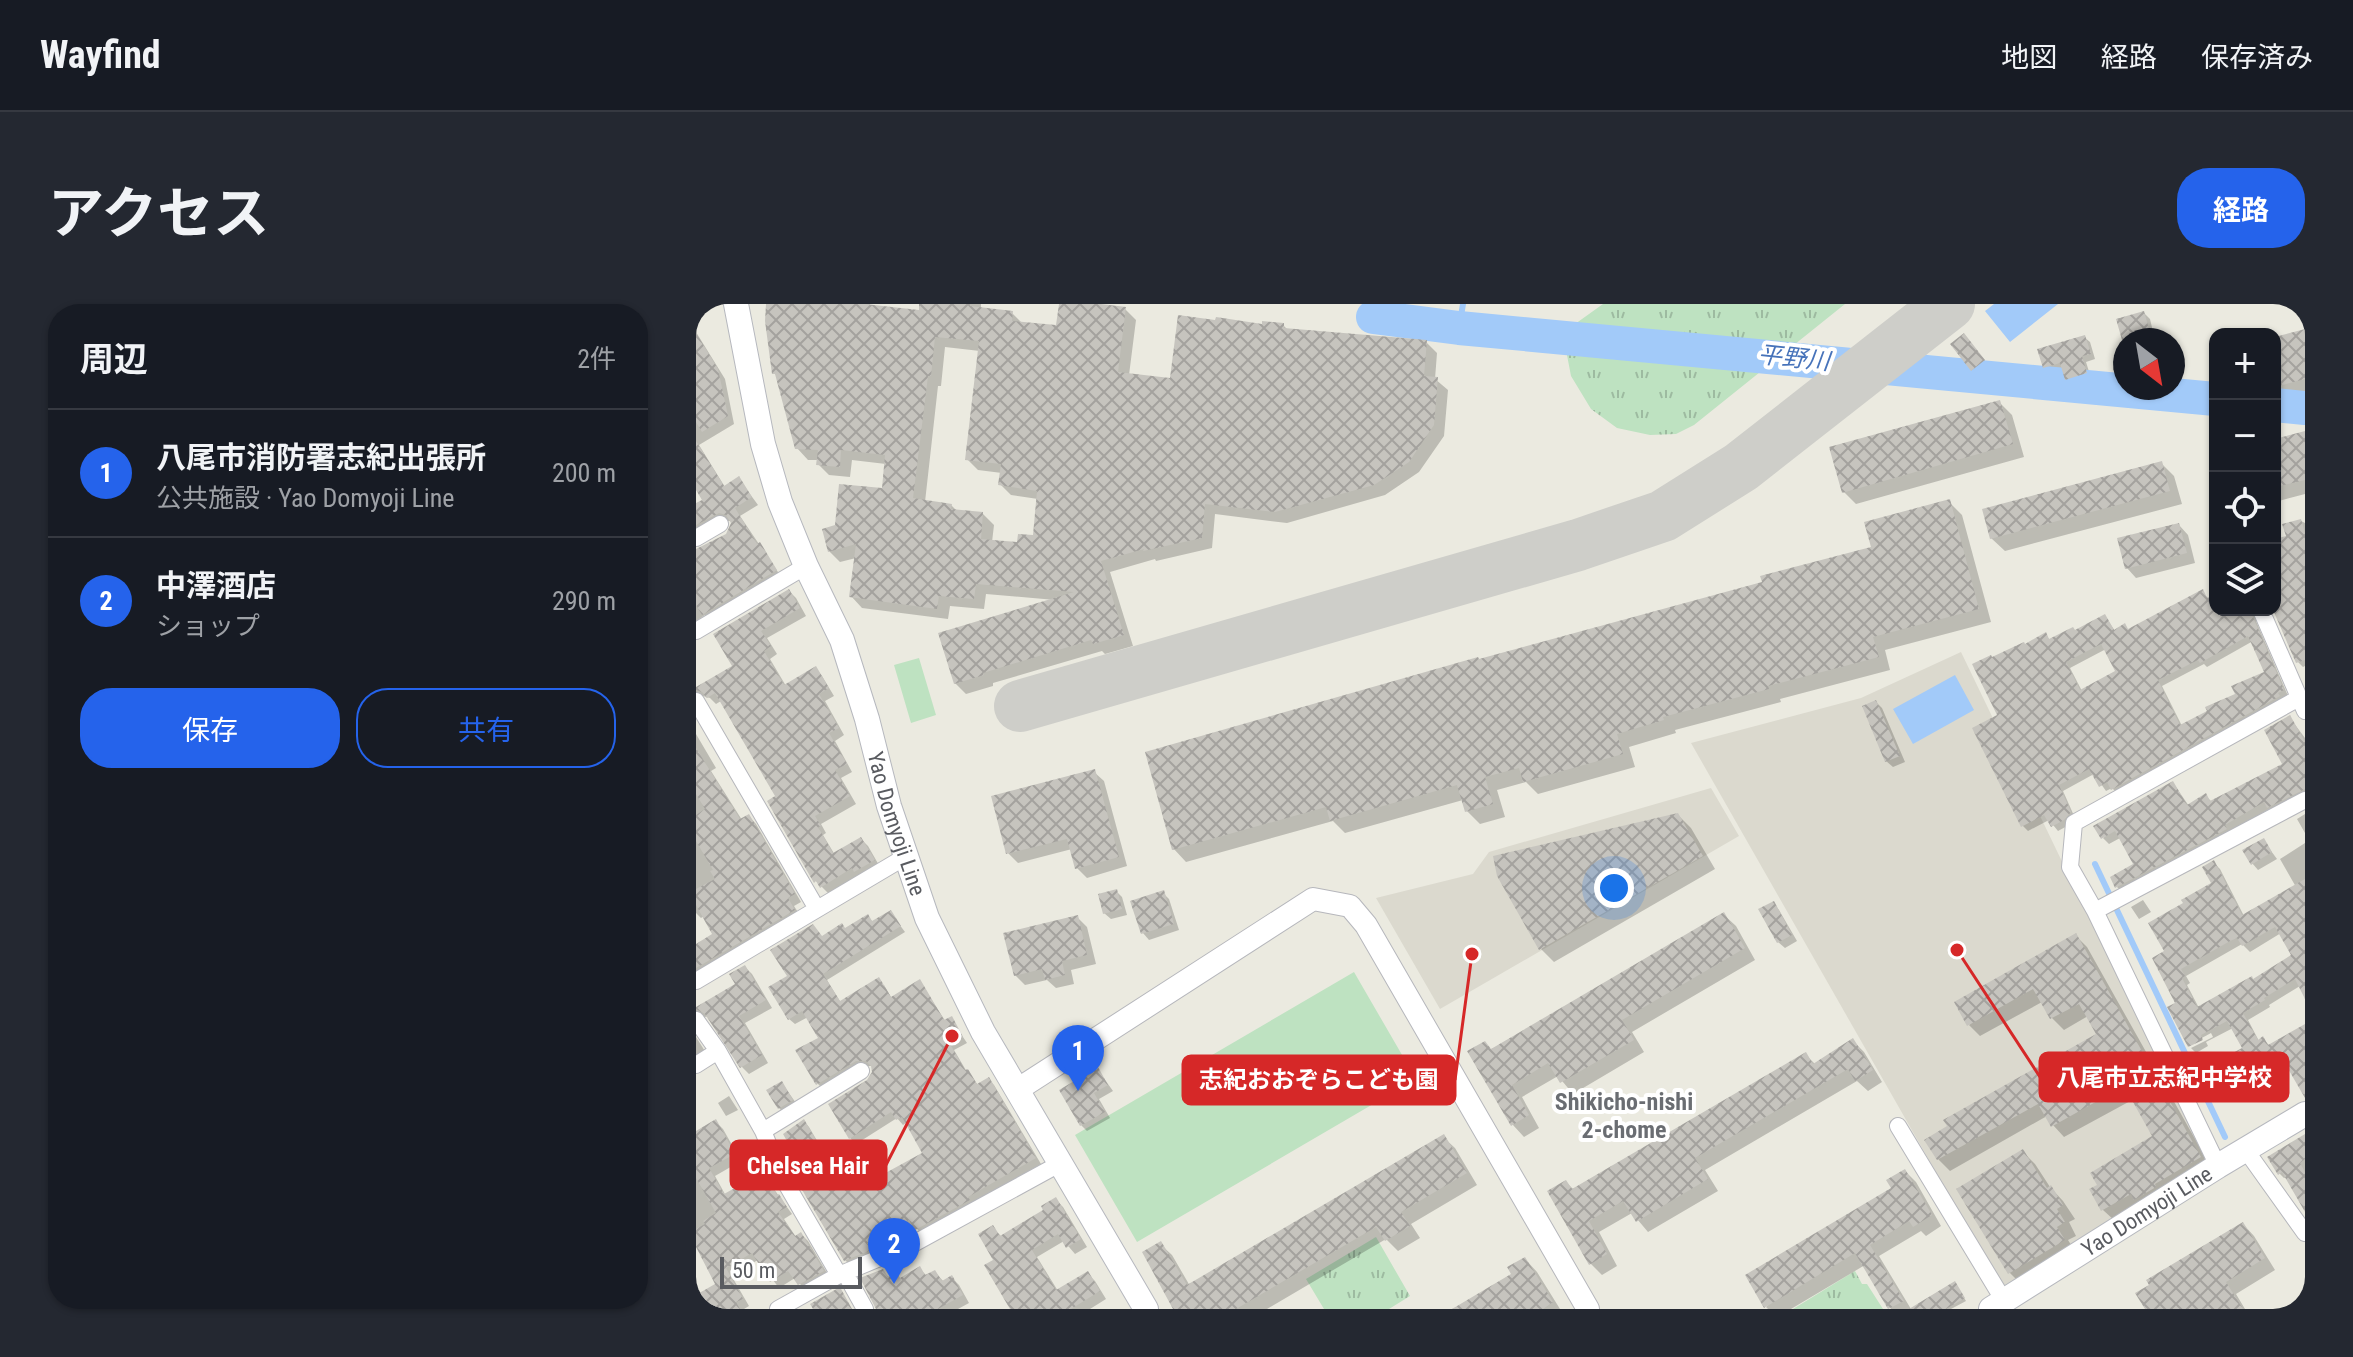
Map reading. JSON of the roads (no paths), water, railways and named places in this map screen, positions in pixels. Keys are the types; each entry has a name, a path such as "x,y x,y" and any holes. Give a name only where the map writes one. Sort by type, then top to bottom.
{"main road":[{"name":"Yao Domyoji Line","path":"736,304 763,444 780,502 806,566 842,640 905,857 933,930 983,1032 1146,1309"},
{"name":"Yao Domyoji Line","path":"1998,1305 2305,1114"}],"street":[{"path":"696,538 720,524"},
{"path":"696,631 806,566"},
{"path":"2218,1166 2095,911 2070,867 2074,823 2302,704 2264,616"},
{"path":"696,701 817,909"},
{"path":"2095,911 2305,800"},
{"path":"696,981 905,857"},
{"path":"1017,1090 1313,899 1350,906 1366,925 1588,1309"},
{"path":"696,1020 718,1051 763,1131 781,1175 865,1309"},
{"path":"696,1065 718,1051"},
{"path":"763,1131 861,1071"},
{"path":"1898,1126 1998,1305"},
{"path":"2245,1149 2305,1233"},
{"path":"778,1309 842,1274 913,1244 1061,1163"}],"water":[{"path":"1994,304 2058,304 2010,342 1985,311"},
{"path":"1955,675 1974,710 1913,744 1893,709"}],"waterway":[{"path":"1459,328 1463,304"},
{"name":"平野川","path":"1373,317 1459,328 2209,398"},
{"name":"平野川","path":"2281,406 2305,408"},
{"path":"2095,864 2225,1137"}],"place":[{"name":"八尾市立志紀中学校","path":"1957,950"},
{"name":"志紀おおぞらこども園","path":"1472,954"},
{"name":"Chelsea Hair","path":"952,1036"},
{"name":"八尾市消防署志紀出張所","path":"1078,1091"},
{"name":"中澤酒店","path":"894,1284"}],"district":[{"name":"Shikicho-nishi 2-chome","path":"1624,1116"}]}
